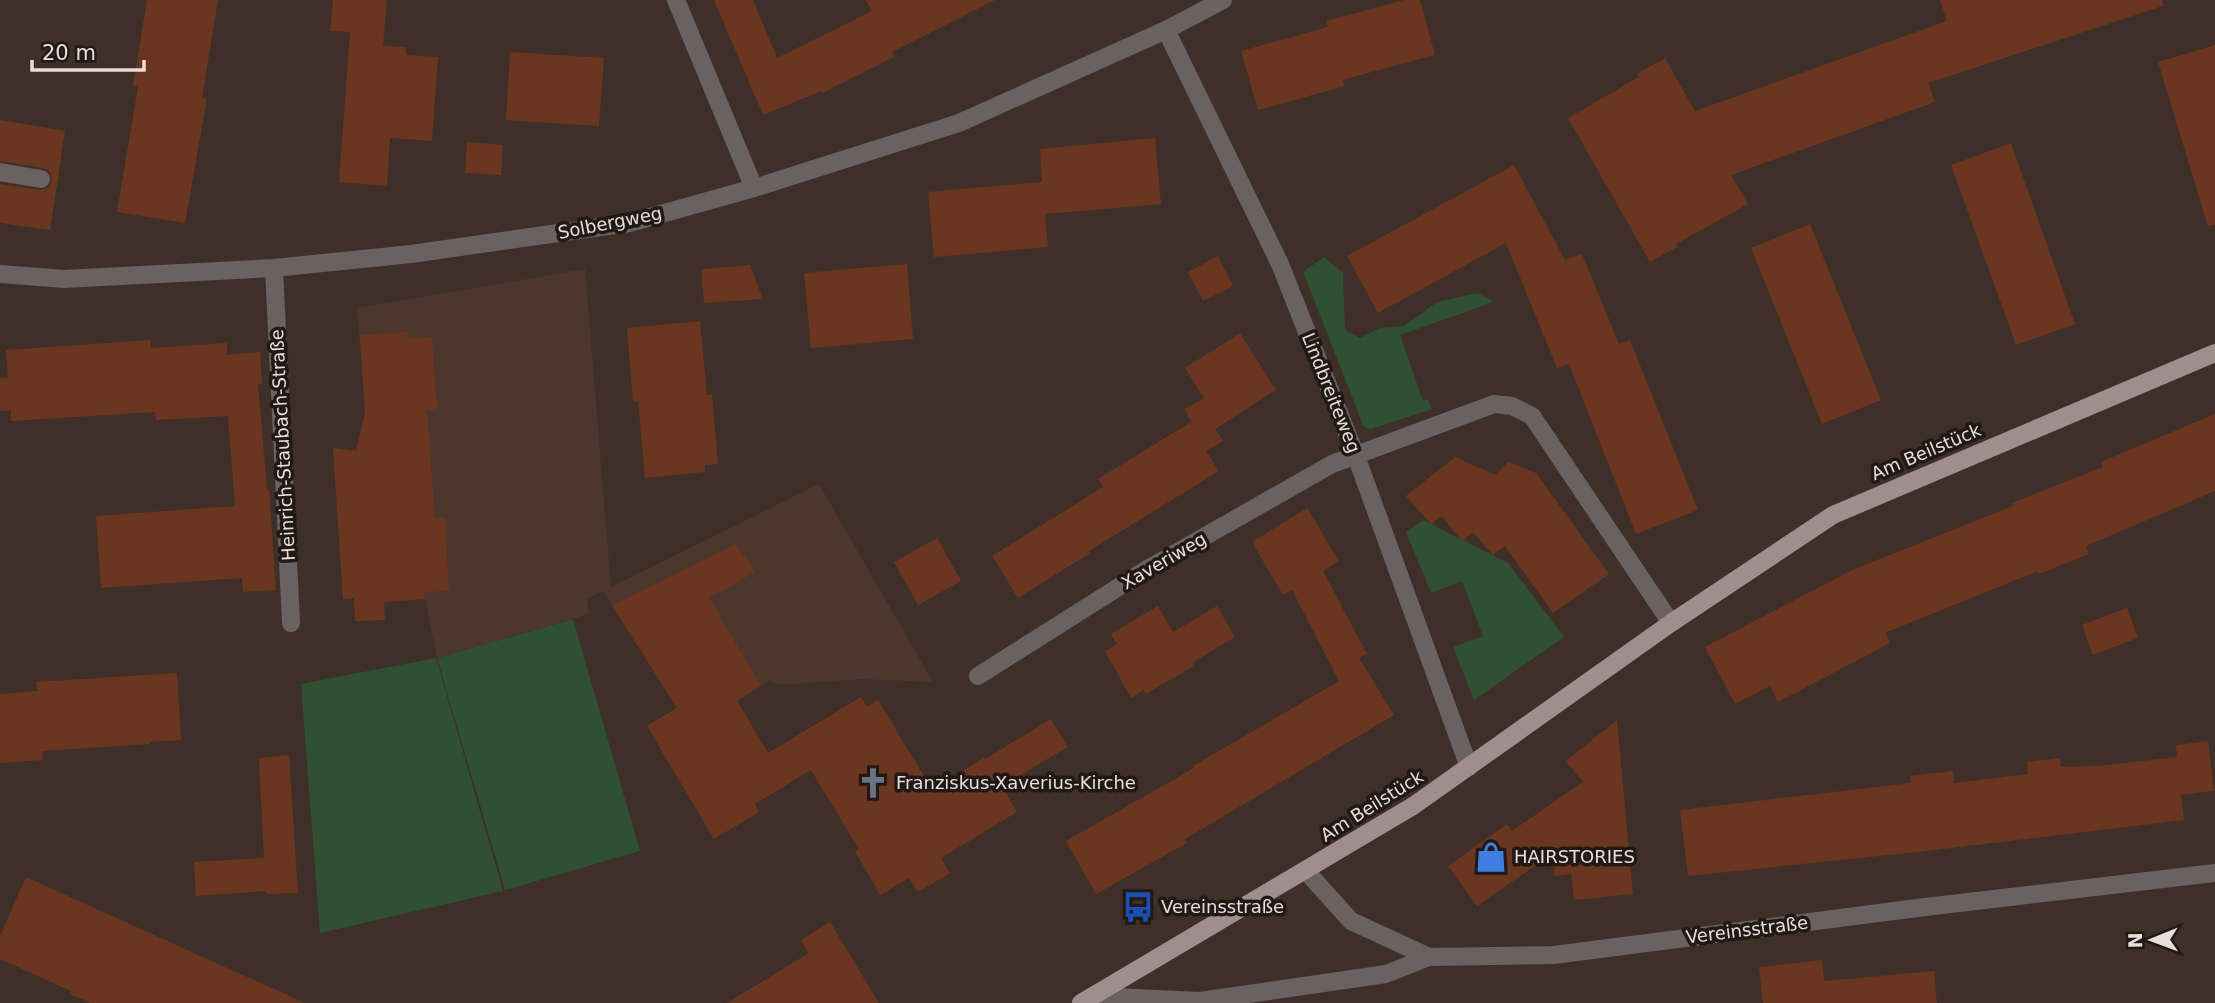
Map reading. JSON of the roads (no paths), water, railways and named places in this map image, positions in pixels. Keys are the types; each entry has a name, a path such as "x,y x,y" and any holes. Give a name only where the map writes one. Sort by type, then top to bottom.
{"main road":[{"name":"Am Beilstück","path":"1087,1000 1413,806 1671,622 1833,515 2215,353"}],"street":[{"path":"676,0 754,188"},
{"name":"Solbergweg","path":"0,274 64,279 274,268 411,254 629,223 754,188 959,123 1166,30 1223,0"},
{"name":"Lindbreiteweg","path":"1166,30 1280,264 1356,456 1469,768"},
{"path":"0,172 41,179"},
{"name":"Heinrich-Staubach-Straße","path":"274,268 291,623"},
{"path":"1356,456 1494,404 1512,406 1532,416 1671,622"},
{"name":"Xaveriweg","path":"978,676 1144,571 1332,464 1356,456"},
{"name":"Vereinsstraße","path":"1306,872 1351,921 1429,957 1554,956 1939,905 2215,873"},
{"path":"1087,1000 1200,1001 1386,974 1429,957"}],"place":[{"name":"Franziskus-Xaverius-Kirche","path":"873,783"},
{"name":"HAIRSTORIES","path":"1491,857"},
{"name":"Vereinsstraße","path":"1138,907"}]}
